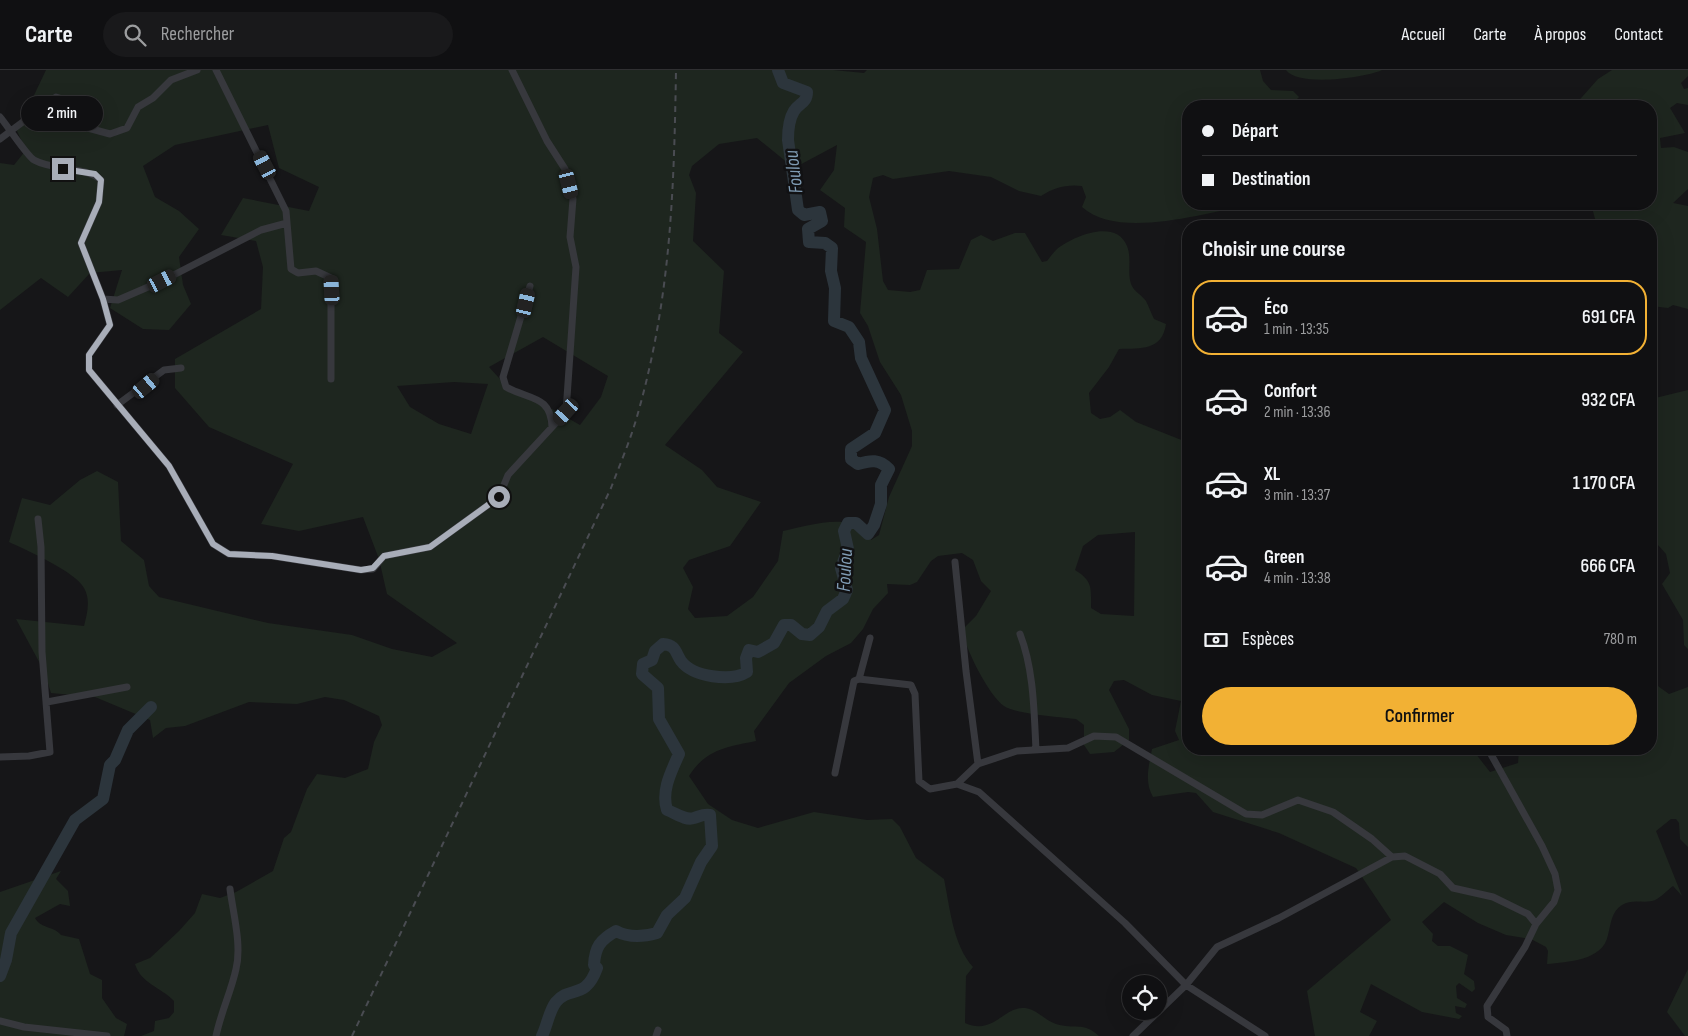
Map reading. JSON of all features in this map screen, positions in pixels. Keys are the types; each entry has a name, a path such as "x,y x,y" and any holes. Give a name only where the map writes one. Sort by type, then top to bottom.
{"street":[{"path":"0,139 56,97 66,100 70,116 88,128 110,134 127,128 138,107 153,98 171,80 197,70"},
{"path":"216,70 286,211 291,269 298,273 316,270 331,278 331,380"},
{"path":"0,117 32,160 63,169 95,174 101,180 99,202 81,243 103,299 110,325 89,355 89,370 169,466 213,544 229,554 272,556 361,570 373,568 384,556 430,547 499,497 508,475 566,412 569,390 572,296 576,267 570,237 573,199 565,169 547,141 512,70"},
{"path":"103,299 118,300 162,281 261,230 286,223"},
{"path":"530,286 503,377 506,386 518,393 545,402 552,414 552,427"},
{"path":"117,405 164,370 181,368"},
{"path":"0,757 29,756 50,752 42,652 41,547 38,519"},
{"path":"955,562 978,764"},
{"path":"1020,634 1034,700 1036,750"},
{"path":"859,679 870,638"},
{"path":"835,773 854,681 859,679 911,685 915,694 919,781 930,789 957,784 979,792 1040,844 1125,923 1186,985 1265,1036"},
{"path":"47,702 127,686"},
{"path":"957,784 978,764 1018,751 1068,748 1094,736 1116,737 1246,814 1262,815 1298,800 1333,812 1392,857"},
{"path":"1491,755 1542,846 1555,874 1558,890 1554,902 1536,924 1525,947 1487,1006 1488,1017 1506,1030 1507,1036"},
{"path":"1133,1036 1186,985 1217,947 1279,918 1392,857 1405,856 1440,874 1453,888 1493,897 1528,914 1536,924"},
{"path":"216,1036 221,1011 236,968 237,947 230,888"},
{"path":"0,1020 24,1027 107,1036"}],"shaded area":[{"path":"46,70 833,70 864,73 867,70 1260,70 1263,81 1271,90 1293,91 1299,97 1296,100 1182,100 1182,210 1223,210 1162,221 1117,222 1098,217 1082,207 1086,197 1082,186 1060,187 1041,196 1019,191 991,177 949,171 893,179 883,175 873,178 869,197 877,229 883,281 888,290 910,292 920,290 927,270 959,269 971,240 981,235 993,241 1015,233 1025,233 1042,262 1047,261 1064,244 1094,232 1114,233 1127,246 1132,287 1146,301 1154,319 1166,324 1164,333 1155,344 1142,348 1119,349 1109,367 1089,393 1091,413 1100,419 1110,417 1120,410 1136,422 1182,440 1182,755 1477,755 1490,772 1518,763 1519,755 1657,755 1657,685 1669,694 1688,687 1688,847 1680,839 1679,823 1676,819 1671,819 1656,831 1682,896 1673,886 1655,900 1625,903 1616,911 1605,944 1599,950 1592,955 1574,961 1547,964 1548,951 1546,947 1531,939 1506,935 1478,923 1444,902 1422,922 1433,934 1432,941 1438,946 1450,946 1468,955 1464,974 1474,981 1475,989 1472,992 1459,983 1456,986 1457,998 1467,1004 1465,1008 1455,1006 1456,1013 1462,1016 1459,1019 1422,1012 1371,984 1360,1012 1377,1021 1369,1036 1315,1036 1307,991 1391,920 1356,868 1279,833 1213,812 1196,793 1188,792 1153,797 1148,779 1152,749 1179,740 1175,731 1181,701 1152,695 1124,680 1114,681 1109,690 1129,729 1129,740 1114,752 1090,754 1084,745 1084,725 1076,719 1027,713 1004,706 998,701 985,682 964,638 962,630 976,616 991,591 981,581 973,560 962,553 938,556 931,561 917,582 910,585 887,584 888,593 873,609 863,629 851,643 826,656 789,683 754,731 756,741 727,748 710,755 689,776 708,804 732,820 758,828 814,812 867,820 892,819 900,827 916,858 944,879 957,937 966,958 973,967 966,976 965,1023 983,1026 1011,1011 1025,1008 1033,1010 1056,1024 1083,1027 1099,1036 141,1036 154,1031 155,1021 169,1018 174,1012 174,1001 147,981 138,971 135,964 150,958 179,931 195,913 202,894 220,898 236,892 273,871 284,838 291,832 307,789 317,774 345,778 368,769 374,742 382,725 379,716 344,700 325,697 297,704 249,702 185,726 166,728 153,738 150,720 95,697 51,693 44,671 16,619 84,626 88,607 87,597 84,588 71,575 50,562 9,542 22,498 50,505 80,480 97,471 118,482 121,541 144,560 149,586 159,597 268,623 352,635 392,649 432,657 457,643 387,594 379,559 363,517 299,531 261,524 293,464 209,427 175,388 175,359 261,309 263,267 256,241 221,235 243,198 309,211 319,187 279,168 268,125 175,145 143,166 155,197 179,211 199,229 179,257 183,285 191,304 169,330 143,329 110,308 122,270 90,273 68,297 41,278 0,310 0,163 14,165 26,150 17,131","holes":["757,138 794,168 837,145 834,170 820,190 845,208 844,227 866,242 860,313 868,326 880,362 901,395 912,431 912,446 889,497 879,535 871,540 864,531 855,525 844,522 819,523 783,531 778,561 753,597 727,616 695,618 688,609 693,587 683,568 689,560 730,546 761,502 717,487 702,470 665,445 743,352 719,333 724,271 693,241 696,193 689,175 692,166 719,144","543,337 608,376 601,397 580,425 552,409 509,389 489,367","454,382 488,384 471,434 439,424 410,407 397,386","1135,532 1134,616 1101,614 1091,608 1090,586 1085,578 1075,570 1083,546 1098,535"]},
{"path":"1286,70 1382,70 1362,76 1317,80 1293,75"},
{"path":"1612,70 1688,70 1688,76 1681,83 1684,89 1688,88 1688,105 1677,103 1670,108 1685,133 1660,138 1661,148 1674,147 1688,152 1688,189 1673,203 1688,206 1688,309 1673,305 1668,308 1657,307 1657,220 1595,220 1593,210 1657,210 1657,100 1579,100 1598,79"},
{"path":"1688,390 1688,649 1684,645 1683,620 1662,584 1670,573 1666,554 1657,544 1657,398"},
{"path":"61,871 56,879 68,891 70,906 60,904 35,918 41,924 61,935 79,939 90,974 102,980 102,998 116,1018 127,1024 124,1036 0,1036 0,892"},
{"path":"1688,969 1688,1036 1685,1036 1667,1012"}],"waterway":[{"name":"Foulou","path":"542,1036 556,1002 561,997 588,985 597,968 594,965 596,953 602,941 616,931 636,936 657,933 667,915 685,898 701,862 712,846 710,815 691,819 667,810 665,803 666,789 679,754 659,719 658,688 642,674 643,664 652,660 655,651 663,644 673,647 681,661 694,671 712,676 732,677 747,672 746,658 749,650 758,652 774,643 784,625 791,625 802,634 810,635 819,627 827,611 843,599 847,590 841,568 848,549 844,531 848,523 856,523 868,534 874,525 881,504 881,485 889,469 882,463 875,461 858,464 851,459 851,449 875,433 885,410 861,358 859,342 849,327 834,321 835,288 831,271 832,248 825,243 809,242 808,229 822,221 820,212 804,215 798,210 788,133 792,114 804,101 807,92 783,83 778,70"},
{"path":"0,976 6,960 11,933 75,820 103,799 110,765 115,760 128,730 151,707"}],"railway":[{"path":"352,1036 611,488 632,432 649,370 664,285 672,200 676,70"}],"route":[{"path":"63,169 95,174 101,180 99,202 81,243 103,299 110,325 89,355 89,370 169,466 213,544 229,554 272,556 361,570 373,568 384,556 430,547 499,497"}]}
